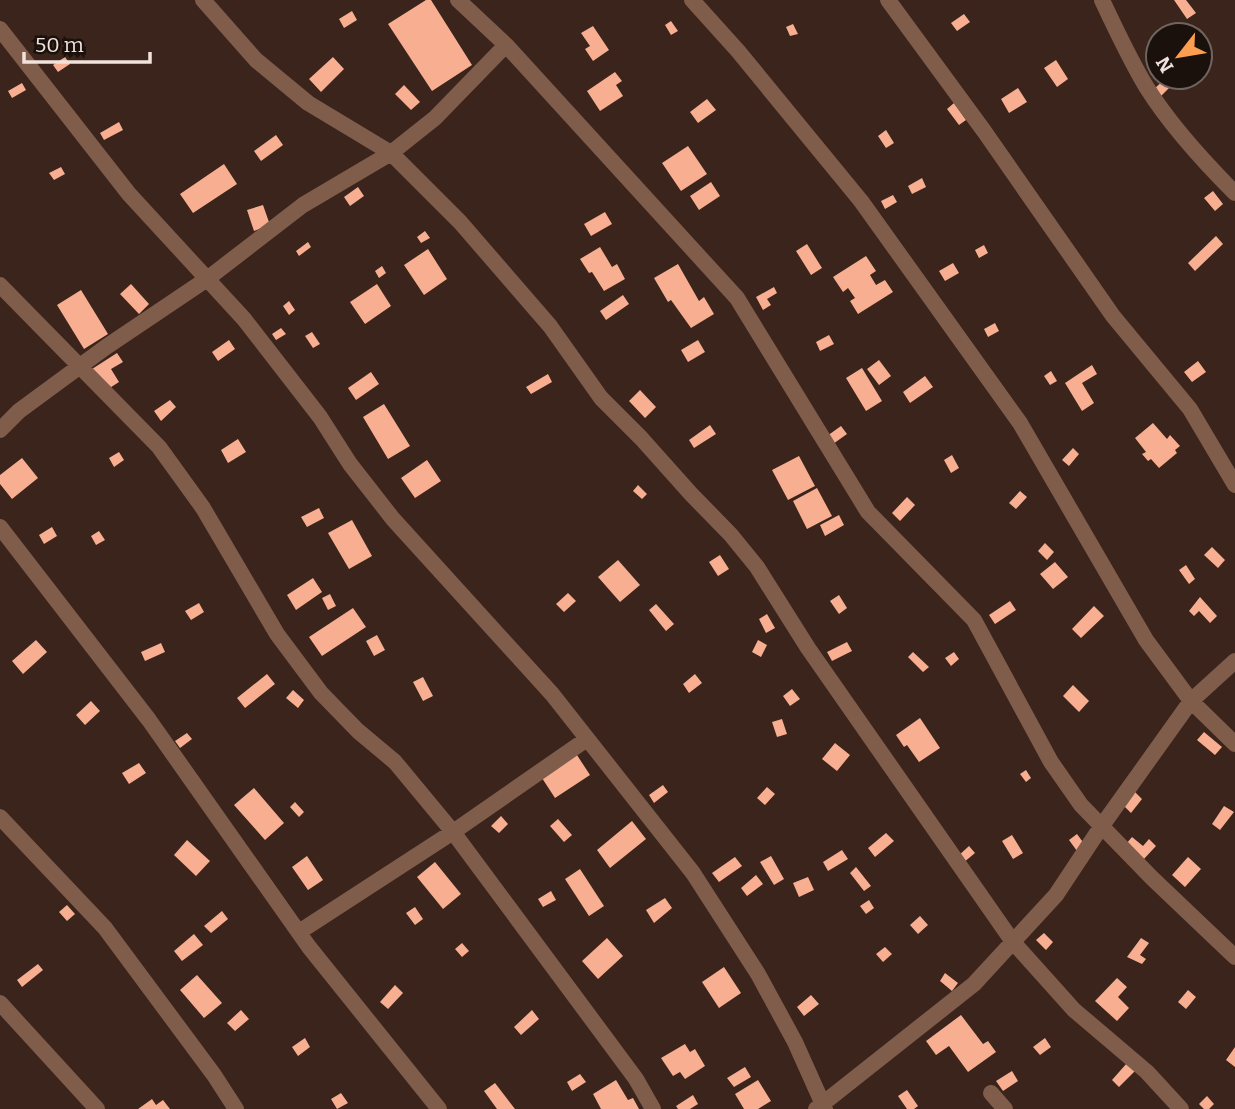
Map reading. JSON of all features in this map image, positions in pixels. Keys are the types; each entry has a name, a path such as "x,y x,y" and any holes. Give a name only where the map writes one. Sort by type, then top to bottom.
{"street":[{"path":"203,0 256,60 308,103 391,153 460,222 550,326 601,398 731,535 757,567 808,648 1013,942 1074,1010 1147,1072 1181,1109"},
{"path":"458,0 506,45 737,298 868,512 974,620 1051,762 1080,805 1235,957"},
{"path":"692,0 861,201 1020,423 1146,639 1191,701 1235,744"},
{"path":"888,0 984,131 1113,316 1190,409 1235,485"},
{"path":"1102,0 1160,108 1210,169 1235,193"},
{"path":"0,29 129,194 244,319 320,417 350,464 393,519 552,694 693,873 758,974 795,1042 821,1107 974,984 1013,942 1056,895 1191,701 1235,661"},
{"path":"0,430 19,411 79,366 207,279 303,205 391,153 435,118 506,45"},
{"path":"0,285 159,447 203,508 277,634 321,693 358,731 395,762 453,832 636,1079 653,1109"},
{"path":"0,527 149,720 299,932 439,1109"},
{"path":"299,932 453,832 587,739"},
{"path":"0,817 105,929 214,1075 236,1109"},
{"path":"0,1003 97,1109"},
{"path":"991,1093 1005,1109"}],"building":[{"path":"426,0 431,0 472,65 432,91 388,24"},
{"path":"1174,0 1186,0 1196,13 1187,19"},
{"path":"352,11 357,20 344,28 339,19"},
{"path":"964,14 970,22 957,31 951,23"},
{"path":"671,21 678,31 671,35 665,25"},
{"path":"793,24 798,34 790,36 786,27"},
{"path":"593,26 609,50 593,61 585,49 590,46 581,33"},
{"path":"65,57 70,64 58,72 53,65"},
{"path":"333,57 344,69 321,92 309,79"},
{"path":"1056,60 1068,79 1057,87 1044,68"},
{"path":"615,72 622,81 616,85 623,96 600,111 587,91"},
{"path":"22,83 26,90 12,98 8,91"},
{"path":"404,85 420,102 411,110 395,94"},
{"path":"1018,88 1027,102 1009,113 1001,99"},
{"path":"1154,91 1166,91 1160,97"},
{"path":"707,99 716,110 698,123 690,112"},
{"path":"954,103 966,120 959,125 947,109"},
{"path":"119,122 123,130 104,140 100,133"},
{"path":"886,130 894,143 886,148 878,136"},
{"path":"276,135 283,145 261,161 254,151"},
{"path":"688,146 707,174 681,191 662,163"},
{"path":"224,164 237,184 193,213 180,194"},
{"path":"61,167 65,174 54,180 49,173"},
{"path":"922,178 926,187 912,194 908,186"},
{"path":"711,182 720,196 699,210 690,196"},
{"path":"358,187 364,196 350,206 344,197"},
{"path":"1213,191 1223,204 1215,211 1204,198"},
{"path":"893,195 897,202 885,209 881,201"},
{"path":"263,205 270,225 254,231 247,210"},
{"path":"605,212 612,224 591,236 584,224"},
{"path":"425,231 430,238 421,243 417,237"},
{"path":"1216,236 1223,244 1195,271 1188,263"},
{"path":"308,242 311,247 299,256 296,251"},
{"path":"807,244 822,268 811,275 796,251"},
{"path":"984,245 988,253 979,258 975,250"},
{"path":"600,247 612,267 617,264 625,279 604,291 580,259"},
{"path":"428,249 447,279 424,295 404,265"},
{"path":"866,256 876,271 870,275 876,285 885,280 893,292 858,314 850,301 855,298 848,288 843,292 833,277"},
{"path":"953,263 959,273 945,281 939,271"},
{"path":"678,264 699,301 704,297 714,314 691,328 671,300 668,302 654,278"},
{"path":"382,266 386,273 379,278 375,271"},
{"path":"131,284 149,304 139,314 120,294"},
{"path":"377,284 391,306 365,324 350,302"},
{"path":"774,287 777,293 767,299 771,305 763,310 756,297"},
{"path":"81,290 108,334 84,349 57,305"},
{"path":"623,295 629,304 606,320 600,311"},
{"path":"289,301 295,310 289,315 283,306"},
{"path":"995,323 999,331 988,337 984,329"},
{"path":"281,328 286,334 276,340 272,334"},
{"path":"312,332 320,344 313,348 305,336"},
{"path":"829,335 834,344 820,351 816,342"},
{"path":"229,340 235,349 218,361 212,352"},
{"path":"698,340 705,352 688,362 681,350"},
{"path":"117,353 123,362 111,369 119,382 105,391 92,369"},
{"path":"879,360 891,376 879,385 867,369"},
{"path":"1198,361 1206,372 1192,382 1184,372"},
{"path":"1092,365 1097,374 1082,383 1094,403 1082,411 1065,383"},
{"path":"862,368 882,401 866,411 846,378"},
{"path":"1051,371 1057,381 1050,385 1044,376"},
{"path":"371,372 379,384 356,400 348,388"},
{"path":"548,374 552,382 531,394 526,387"},
{"path":"925,376 933,387 910,403 903,392"},
{"path":"640,390 656,407 645,418 629,401"},
{"path":"170,400 176,407 161,421 154,411"},
{"path":"384,404 410,446 388,459 363,417"},
{"path":"1153,423 1167,439 1170,435 1180,446 1175,450 1177,453 1159,468 1142,454 1146,452 1135,438"},
{"path":"710,425 716,434 694,448 689,440"},
{"path":"841,426 847,434 833,444 827,436"},
{"path":"238,439 246,452 228,463 221,450"},
{"path":"1073,448 1079,454 1069,466 1062,460"},
{"path":"119,452 124,460 114,467 109,458"},
{"path":"952,455 959,468 951,473 944,460"},
{"path":"799,456 815,486 788,500 772,470"},
{"path":"22,458 38,478 12,499 0,484 0,475"},
{"path":"427,460 441,481 415,498 401,478"},
{"path":"638,485 647,494 642,499 633,491"},
{"path":"817,488 832,516 807,529 793,501"},
{"path":"1020,491 1027,497 1016,509 1009,503"},
{"path":"907,497 915,505 900,521 892,513"},
{"path":"319,508 324,518 307,527 301,517"},
{"path":"839,515 844,525 825,536 820,525"},
{"path":"352,520 372,556 349,569 328,533"},
{"path":"52,527 57,536 44,544 39,535"},
{"path":"99,531 105,540 96,545 91,536"},
{"path":"1045,543 1054,552 1047,560 1038,551"},
{"path":"1212,547 1225,560 1218,568 1204,555"},
{"path":"720,555 729,569 718,576 709,562"},
{"path":"618,560 640,585 620,602 598,577"},
{"path":"1055,562 1068,577 1053,589 1040,574"},
{"path":"1186,565 1195,579 1189,584 1179,570"},
{"path":"313,578 322,592 296,610 287,595"},
{"path":"568,593 576,601 564,612 556,604"},
{"path":"330,594 336,606 328,610 322,598"},
{"path":"839,595 847,608 839,614 830,601"},
{"path":"1200,597 1217,616 1210,623 1199,611 1194,616 1189,611"},
{"path":"1010,601 1016,610 995,624 989,615"},
{"path":"199,603 204,612 191,620 185,611"},
{"path":"656,604 674,624 666,631 649,610"},
{"path":"1094,606 1104,616 1081,638 1072,629"},
{"path":"353,608 366,627 322,656 309,637"},
{"path":"767,614 775,628 766,633 759,619"},
{"path":"377,635 385,650 374,656 366,641"},
{"path":"36,640 47,652 23,674 12,661"},
{"path":"758,640 767,645 761,657 752,652"},
{"path":"847,642 852,651 832,661 827,652"},
{"path":"161,643 165,652 145,661 141,652"},
{"path":"913,652 929,667 923,672 908,657"},
{"path":"954,652 959,659 951,666 945,658"},
{"path":"267,674 275,684 245,708 237,698"},
{"path":"695,674 702,683 689,693 683,684"},
{"path":"423,677 433,696 423,701 413,682"},
{"path":"1073,685 1089,701 1079,712 1063,696"},
{"path":"792,689 800,699 790,706 783,696"},
{"path":"293,690 304,700 298,708 286,698"},
{"path":"91,701 100,711 85,725 76,715"},
{"path":"920,718 940,748 919,762 896,735"},
{"path":"782,719 787,734 777,737 772,722"},
{"path":"1204,732 1222,747 1215,755 1197,740"},
{"path":"187,733 192,739 180,748 175,741"},
{"path":"835,743 850,755 837,771 822,759"},
{"path":"575,752 590,775 555,798 540,775"},
{"path":"139,763 146,773 129,784 122,773"},
{"path":"1026,770 1031,778 1026,782 1020,774"},
{"path":"663,785 668,792 654,803 649,795"},
{"path":"767,787 775,794 765,805 757,798"},
{"path":"254,788 284,823 265,840 234,805"},
{"path":"1135,792 1142,799 1131,813 1123,805"},
{"path":"295,802 304,812 299,817 290,807"},
{"path":"1224,806 1234,812 1220,830 1212,824"},
{"path":"501,816 508,824 499,833 491,826"},
{"path":"558,819 572,835 564,842 550,826"},
{"path":"632,821 646,839 610,868 597,850"},
{"path":"886,833 894,841 875,857 868,848"},
{"path":"1077,834 1085,845 1077,851 1069,840"},
{"path":"1012,835 1023,853 1013,859 1002,841"},
{"path":"1132,837 1143,846 1149,839 1156,846 1143,860 1126,844"},
{"path":"187,840 210,861 196,876 174,855"},
{"path":"969,846 975,853 963,863 957,857"},
{"path":"842,850 848,859 828,871 823,862"},
{"path":"307,856 323,880 308,890 292,867"},
{"path":"771,856 784,879 774,885 760,862"},
{"path":"735,857 742,866 719,882 712,873"},
{"path":"1188,857 1201,869 1185,887 1172,875"},
{"path":"435,862 461,894 443,909 417,877"},
{"path":"856,867 871,886 864,891 850,873"},
{"path":"580,869 604,906 589,916 565,879"},
{"path":"756,875 763,884 747,896 741,888"},
{"path":"808,877 814,890 799,897 793,883"},
{"path":"551,891 556,900 543,907 538,899"},
{"path":"665,898 672,908 654,923 646,910"},
{"path":"869,900 874,908 866,914 860,906"},
{"path":"67,905 75,914 67,921 59,912"},
{"path":"415,907 423,919 415,925 406,913"},
{"path":"222,911 228,919 211,933 204,926"},
{"path":"920,916 928,925 918,934 910,925"},
{"path":"1044,933 1053,942 1046,950 1036,940"},
{"path":"194,934 203,945 182,961 174,951"},
{"path":"607,938 623,956 598,979 582,961"},
{"path":"1141,938 1149,943 1140,955 1146,959 1142,964 1127,957"},
{"path":"462,943 469,951 462,957 455,949"},
{"path":"885,947 892,954 883,962 876,954"},
{"path":"38,964 43,970 22,987 17,980"},
{"path":"724,967 741,993 719,1008 702,982"},
{"path":"945,973 958,983 952,991 940,981"},
{"path":"197,975 222,1003 204,1018 180,990"},
{"path":"1117,978 1127,987 1118,997 1129,1008 1117,1021 1095,1001"},
{"path":"395,985 403,993 388,1009 380,1002"},
{"path":"1188,990 1196,997 1186,1009 1178,1002"},
{"path":"811,995 819,1004 804,1016 797,1007"},
{"path":"241,1010 249,1019 235,1031 227,1023"},
{"path":"532,1010 539,1019 521,1035 514,1027"},
{"path":"961,1015 983,1044 988,1041 996,1052 968,1072 949,1046 936,1055 926,1041"},
{"path":"305,1038 310,1047 298,1056 292,1047"},
{"path":"1045,1038 1051,1047 1040,1055 1033,1047"},
{"path":"685,1044 690,1052 695,1049 705,1066 685,1079 680,1072 673,1076 661,1058"},
{"path":"1235,1047 1235,1067 1226,1060"},
{"path":"1127,1063 1135,1071 1119,1087 1112,1080"},
{"path":"745,1067 751,1077 734,1087 727,1078"},
{"path":"1012,1071 1018,1081 1003,1091 996,1081"},
{"path":"580,1074 586,1082 572,1091 567,1082"},
{"path":"616,1080 628,1100 633,1098 639,1109 601,1109 593,1094"},
{"path":"758,1080 771,1101 758,1109 744,1109 735,1094"},
{"path":"495,1083 515,1109 497,1109 484,1091"},
{"path":"907,1090 918,1106 914,1109 907,1109 898,1096"},
{"path":"341,1093 348,1103 337,1109 331,1099"},
{"path":"693,1095 698,1104 690,1109 678,1109 676,1106"},
{"path":"1207,1096 1214,1104 1209,1109 1204,1109 1199,1104"},
{"path":"152,1099 156,1105 163,1100 170,1109 138,1109"}]}
